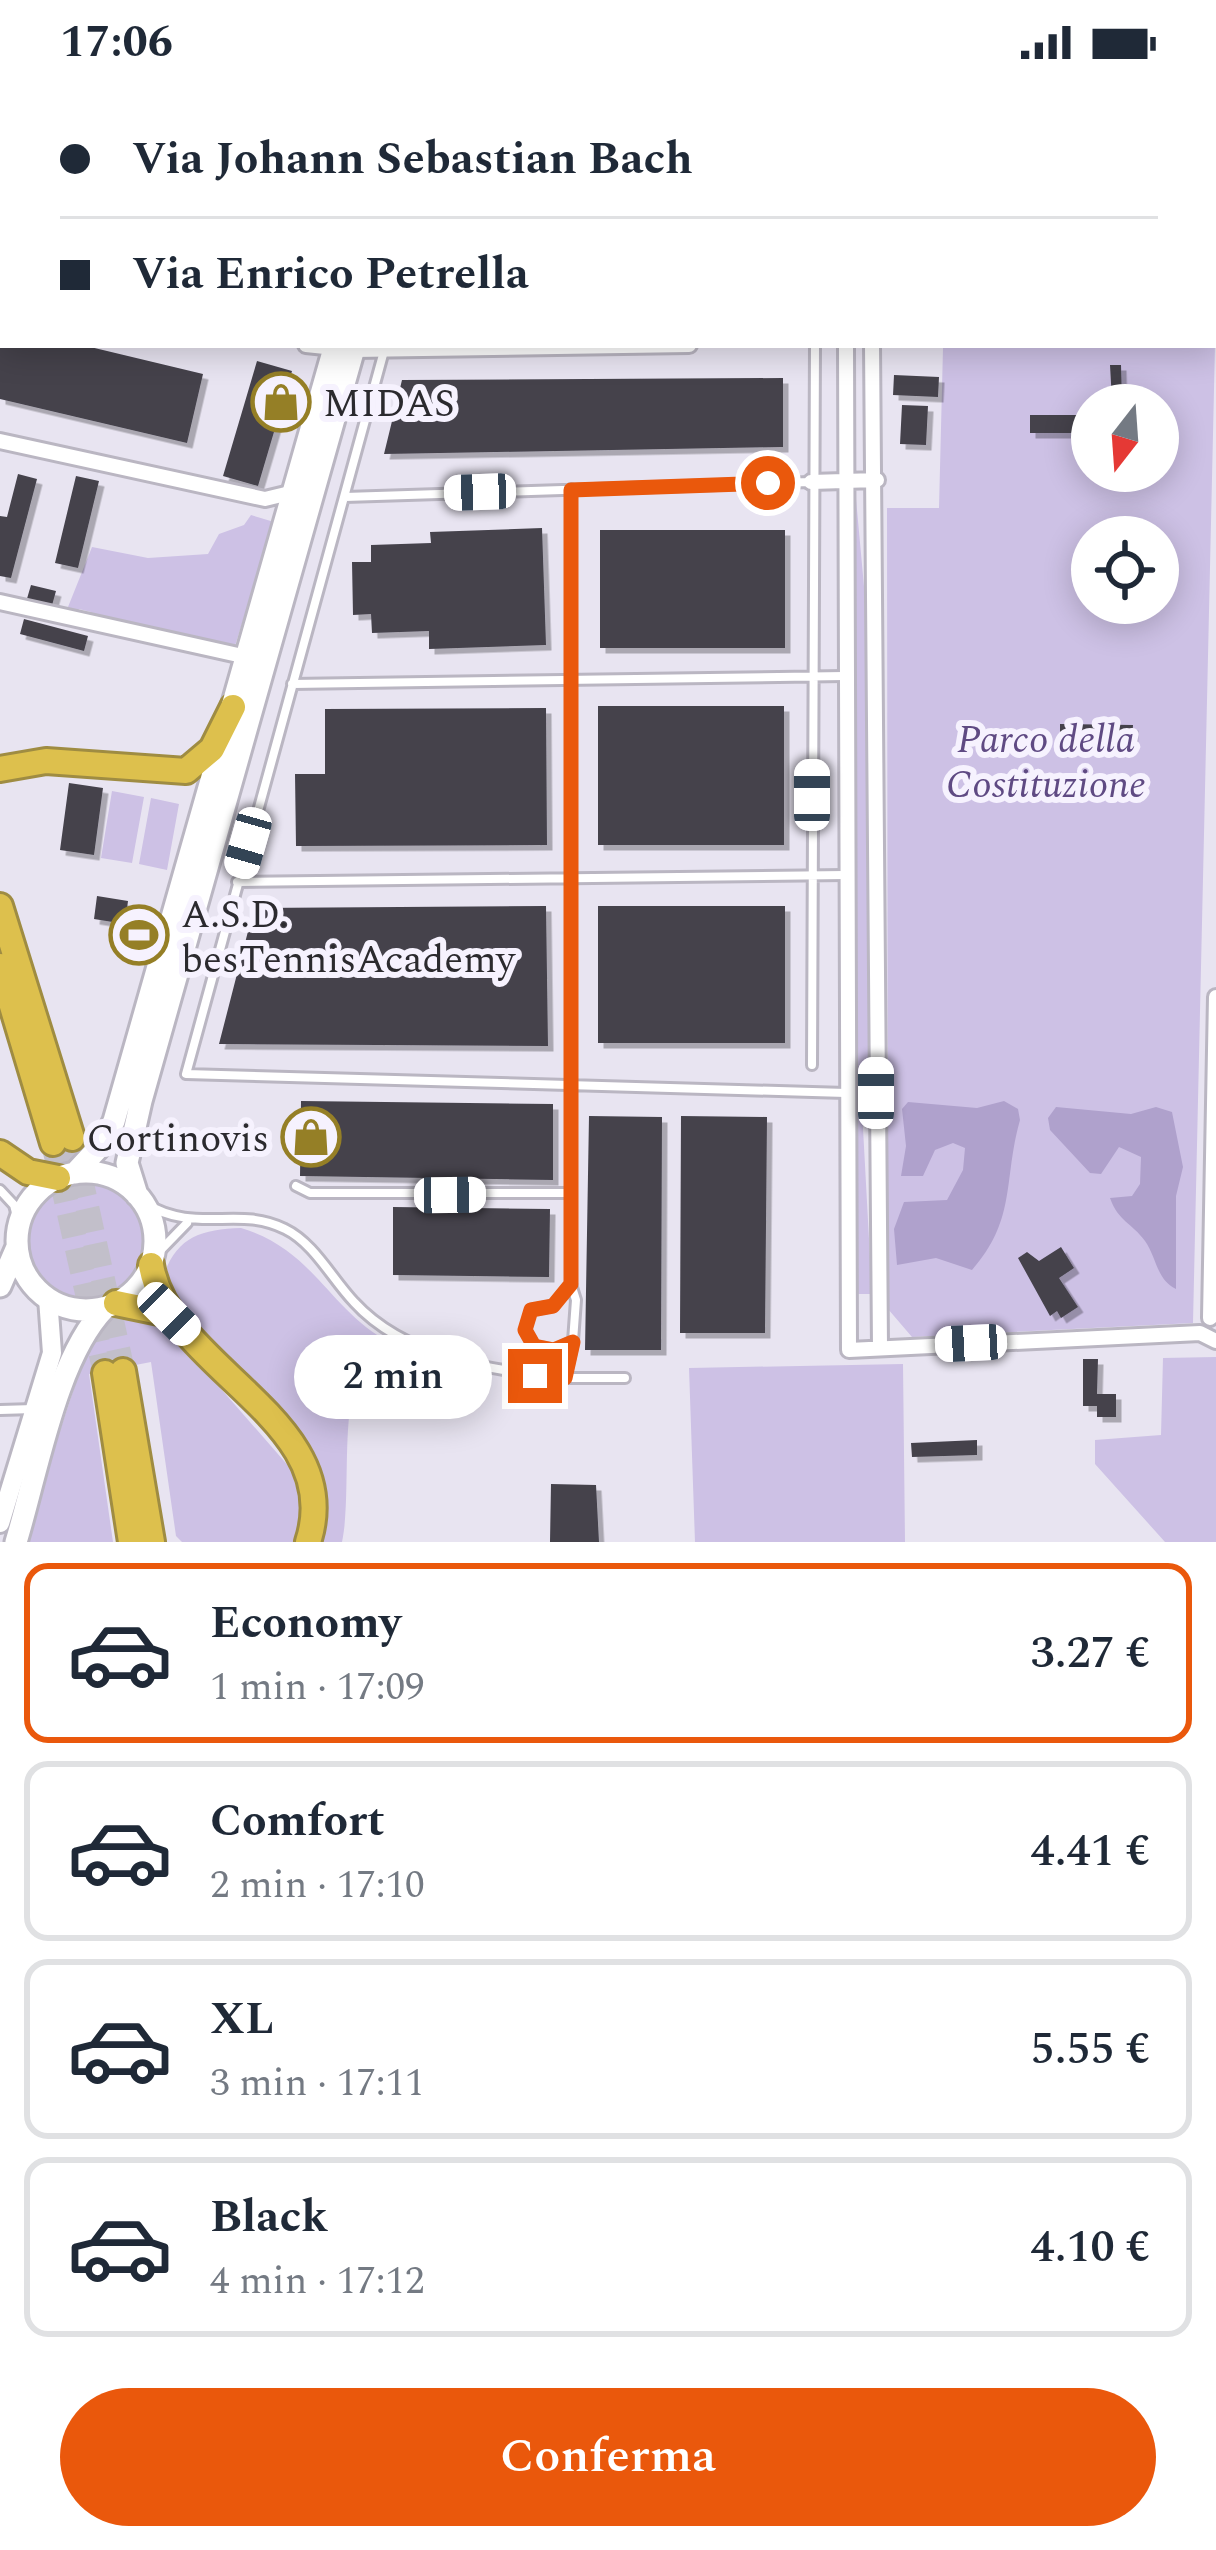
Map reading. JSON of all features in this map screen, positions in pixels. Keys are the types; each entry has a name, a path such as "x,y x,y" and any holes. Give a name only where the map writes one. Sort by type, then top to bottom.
{"highway":[{"path":"0,769 46,760 186,771 212,749 233,707"},
{"path":"0,906 63,1141 25,1046 0,965"},
{"path":"0,991 14,1034 25,1046"},
{"path":"3,1158 66,1176"},
{"path":"153,1261 169,1314 279,1428 308,1475 314,1523 308,1542"},
{"path":"110,1306 169,1314"},
{"path":"114,1372 137,1451 136,1539 114,1372"},
{"path":"137,1451 148,1461 170,1542"}],"main road":[{"path":"110,1306 76,1309 45,1296 0,1290 30,1201 103,1143 114,1121 294,493 345,348"},
{"path":"16,1542 72,1360 110,1306 138,1287 153,1261 155,1234 128,1150 345,348"},
{"path":"66,1176 104,1175 141,1199"},
{"path":"18,1235 24,1271 45,1296"}],"street":[{"path":"365,348 461,348"},
{"path":"846,348 849,1350 1200,1333 1213,1318 1216,997"},
{"path":"872,348 877,480 880,1347"},
{"path":"0,441 265,499 294,493"},
{"path":"812,482 877,480"},
{"path":"0,602 247,657"},
{"path":"846,1093 876,1093"},
{"path":"0,1523 8,1476 36,1409 55,1337 45,1296"},
{"path":"1200,1333 1216,1341"}],"lane":[{"path":"812,1065 815,348"},
{"path":"385,349 186,1074 846,1093"},
{"path":"345,497 812,482"},
{"path":"565,1378 577,1300 571,1284 568,1082 571,490"},
{"path":"292,685 844,676"},
{"path":"237,882 845,875"},
{"path":"296,1186 310,1193 569,1193"},
{"path":"0,1190 14,1204 18,1235"},
{"path":"141,1199 188,1222 249,1219 286,1229 379,1326 470,1364 565,1378 625,1378"},
{"path":"153,1261 188,1222"},
{"path":"571,1284 553,1306 531,1310 525,1330 534,1346 554,1350 573,1342"},
{"path":"469,1396 470,1364"},
{"path":"0,1411 36,1409"}],"green space":[{"name":"Parco della Costituzione","path":"943,348 1215,348 1193,1323 912,1337 888,1309 887,508 939,508"},
{"path":"856,499 868,630 868,1073 857,1080 852,1072 851,500"},
{"path":"251,515 274,522 234,649 90,619 91,612 79,609 77,616 66,612 92,547 148,558 208,554 219,534 244,525"},
{"path":"112,791 144,797 132,863 101,858"},
{"path":"151,798 179,804 167,870 139,864"},
{"path":"855,1110 862,1110 872,1294 858,1294"},
{"path":"86,1179 110,1183 130,1197 144,1217 148,1241 144,1265 130,1285 110,1299 86,1303 62,1299 42,1285 28,1265 24,1241 28,1217 42,1197 62,1183"},
{"path":"241,1228 287,1251 352,1315 391,1343 365,1365 355,1385 342,1542 319,1542 327,1490 301,1438 171,1299 162,1282 173,1256 190,1239"},
{"path":"132,1312 161,1320 291,1469 303,1511 295,1542 182,1542 176,1536 151,1362 89,1374 113,1542 23,1542 91,1337 107,1320"},
{"path":"1216,1357 1216,1542 1165,1542 1095,1464 1095,1440 1161,1435 1163,1358"},
{"path":"903,1364 905,1542 695,1542 689,1368"}],"shaded area":[{"path":"1004,1101 1018,1109 1020,1120 1002,1216 986,1251 972,1270 936,1258 897,1265 894,1229 904,1202 947,1200 963,1170 965,1148 953,1143 935,1150 923,1176 901,1176 906,1146 902,1109 908,1102 977,1108"},
{"path":"1056,1107 1131,1114 1156,1107 1172,1112 1183,1167 1176,1196 1176,1289 1164,1280 1145,1241 1110,1198 1132,1196 1140,1184 1141,1157 1119,1147 1101,1174 1090,1173 1050,1130 1048,1118"}],"building":[{"path":"0,348 95,348 203,374 187,443 0,399"},
{"path":"257,361 292,371 258,486 223,476"},
{"path":"1110,365 1121,365 1122,384 1111,384"},
{"path":"894,375 939,377 938,397 893,395"},
{"path":"783,378 783,447 384,454 402,380"},
{"path":"902,405 928,406 926,445 900,444"},
{"path":"1030,415 1071,415 1071,433 1030,433"},
{"path":"18,474 37,479 11,578 0,576 0,516 7,517"},
{"path":"76,476 99,481 78,568 55,563"},
{"path":"542,528 546,645 429,649 429,631 372,633 371,614 353,615 352,562 371,562 371,545 431,543 430,532"},
{"path":"600,530 785,530 785,648 600,648"},
{"path":"31,585 56,591 51,609 26,602"},
{"path":"24,619 88,636 84,651 20,634"},
{"path":"598,706 784,706 784,845 598,845"},
{"path":"546,708 547,845 296,846 295,774 325,774 325,709"},
{"path":"1060,724 1133,725 1132,741 1060,740"},
{"path":"69,783 103,788 94,855 60,850"},
{"path":"97,896 128,901 125,924 94,919"},
{"path":"546,906 548,1046 219,1044 254,908"},
{"path":"598,906 785,906 785,1043 598,1043"},
{"path":"301,1101 553,1104 553,1180 300,1176"},
{"path":"589,1116 662,1117 661,1350 585,1350"},
{"path":"681,1116 767,1117 765,1333 680,1333"},
{"path":"393,1207 550,1209 549,1277 393,1275"},
{"path":"1061,1247 1074,1268 1059,1278 1078,1307 1061,1318 1057,1311 1050,1316 1018,1258 1027,1252 1039,1261"},
{"path":"1083,1359 1098,1359 1097,1394 1116,1394 1116,1417 1097,1417 1097,1406 1083,1406"},
{"path":"977,1440 977,1455 912,1457 911,1443"},
{"path":"551,1484 596,1485 599,1542 550,1542"}],"tunnel":[{"path":"72,1138 123,1371"},
{"path":"53,1143 105,1373"}],"place":[{"name":"MIDAS","path":"281,402"},
{"name":"A.S.D. besTennisAcademy","path":"139,935"},
{"name":"Cortinovis","path":"311,1137"}],"route":[{"path":"535,1376 565,1378 573,1342 554,1350 534,1346 525,1330 531,1310 553,1306 571,1284 571,490 768,483"}]}
